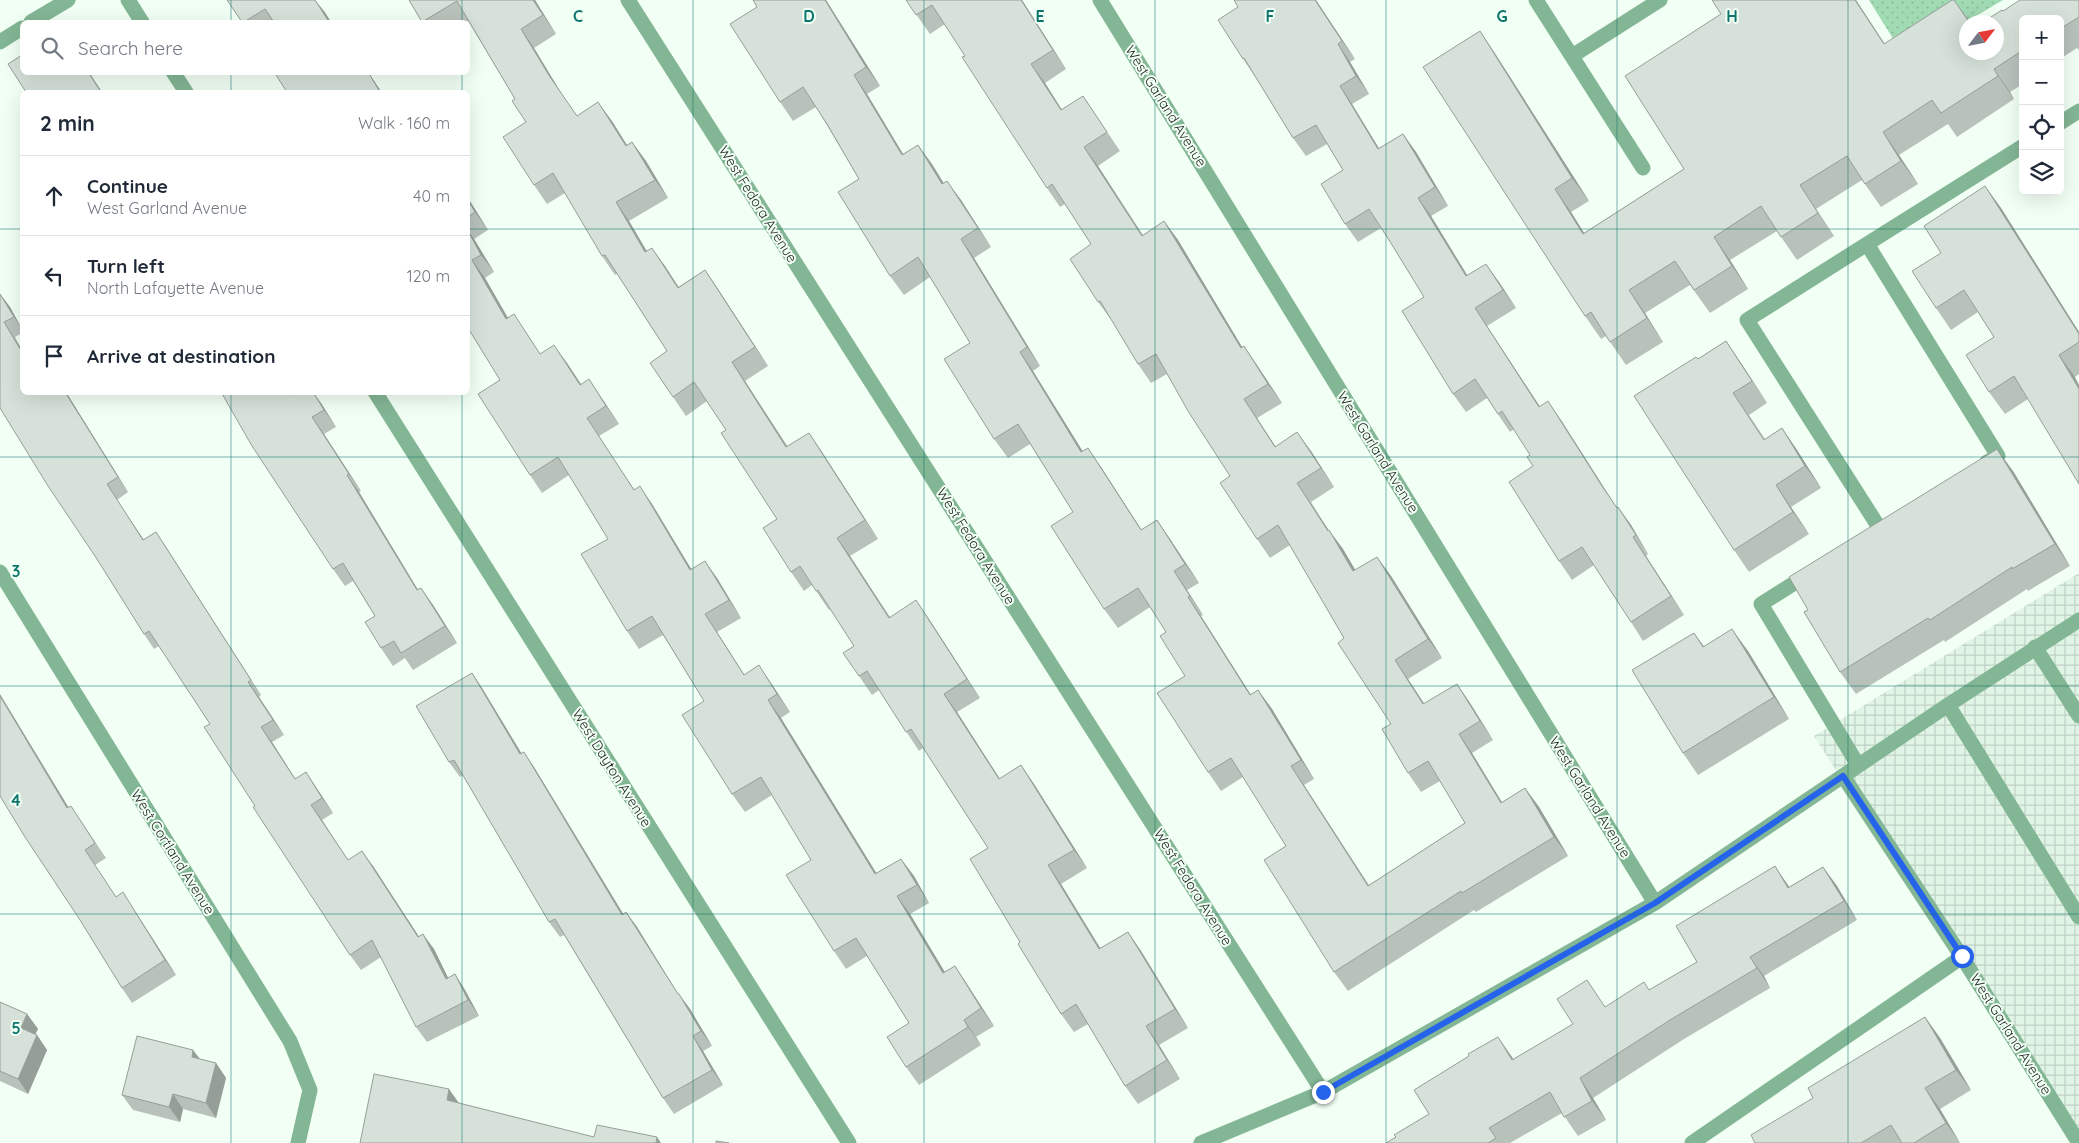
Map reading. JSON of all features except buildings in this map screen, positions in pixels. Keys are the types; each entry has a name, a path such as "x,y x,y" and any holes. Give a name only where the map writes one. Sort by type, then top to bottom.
{"street":[{"path":"34,20 68,0"},
{"path":"128,0 141,20"},
{"name":"West Fedora Avenue","path":"628,0 1323,1092"},
{"name":"West Garland Avenue","path":"1100,0 1655,903"},
{"path":"1536,0 1643,168"},
{"path":"1572,56 1660,0"},
{"path":"0,42 20,29"},
{"path":"175,75 185,90"},
{"path":"2064,120 2079,111"},
{"path":"1880,529 1747,320 2019,148"},
{"path":"1866,244 1998,456 1973,472"},
{"name":"West Dayton Avenue","path":"377,395 849,1143"},
{"path":"1864,539 1897,519"},
{"path":"1824,564 1761,604 1858,765"},
{"name":"West Cortland Avenue","path":"0,572 290,1041 310,1090 298,1143"},
{"path":"1201,1143 1323,1092 1655,903 1858,765 2035,647 2079,620"},
{"path":"2035,647 2079,716"},
{"path":"1948,705 2079,917"},
{"name":"West Garland Avenue","path":"1843,776 1962,956 2079,1143"},
{"path":"1692,1143 1962,956"}],"shaded area":[{"path":"2079,573 2079,1136 2072,1141 1814,736"}],"green space":[{"path":"1869,0 2003,0 1978,15 1959,15 1959,26 1905,58"}],"route":[{"path":"1323,1092 1655,903 1843,776 1962,956"}]}
